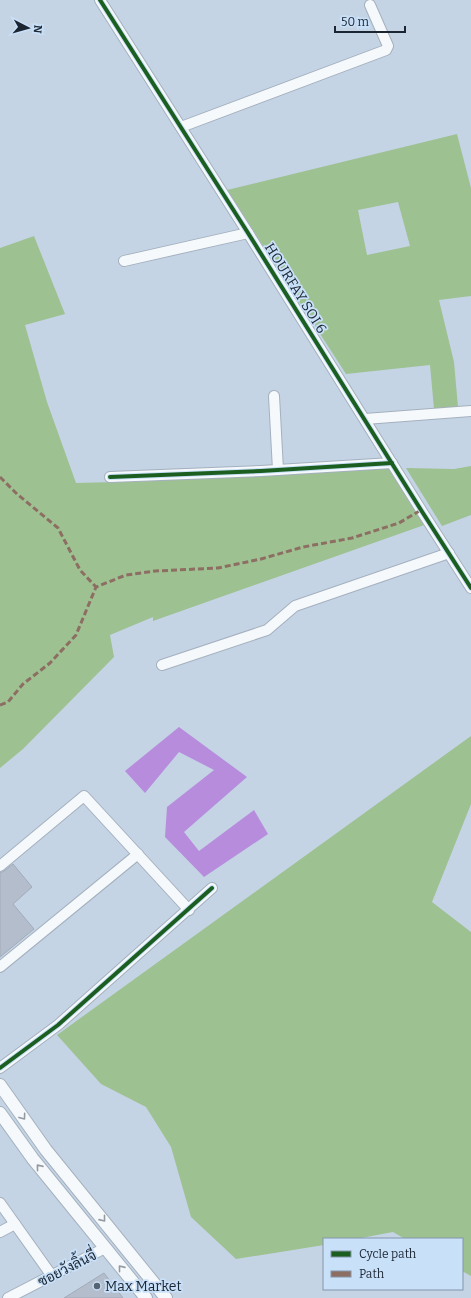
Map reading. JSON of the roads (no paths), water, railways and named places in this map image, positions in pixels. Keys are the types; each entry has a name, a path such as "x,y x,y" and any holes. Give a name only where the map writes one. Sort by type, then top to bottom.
{"main road":[{"path":"0,1085 46,1150 166,1298"},
{"path":"0,1113 34,1160 146,1298"}],"street":[{"name":"HOURFAY SOI 6","path":"100,0 471,588"},
{"path":"181,127 386,50 388,46 370,5"},
{"path":"124,261 248,233"},
{"path":"274,396 278,470"},
{"path":"365,420 471,411"},
{"path":"110,477 278,470 392,463"},
{"path":"162,665 267,630 295,606 449,553"},
{"path":"0,866 84,796 189,910"},
{"path":"0,967 138,854"},
{"path":"0,1068 58,1025 212,888"},
{"path":"0,1203 52,1276"},
{"path":"0,1232 15,1224"},
{"name":"ซอยวังลิ้นจี่","path":"8,1298 105,1248"}],"place":[{"name":"Max Market","path":"97,1286"}]}
